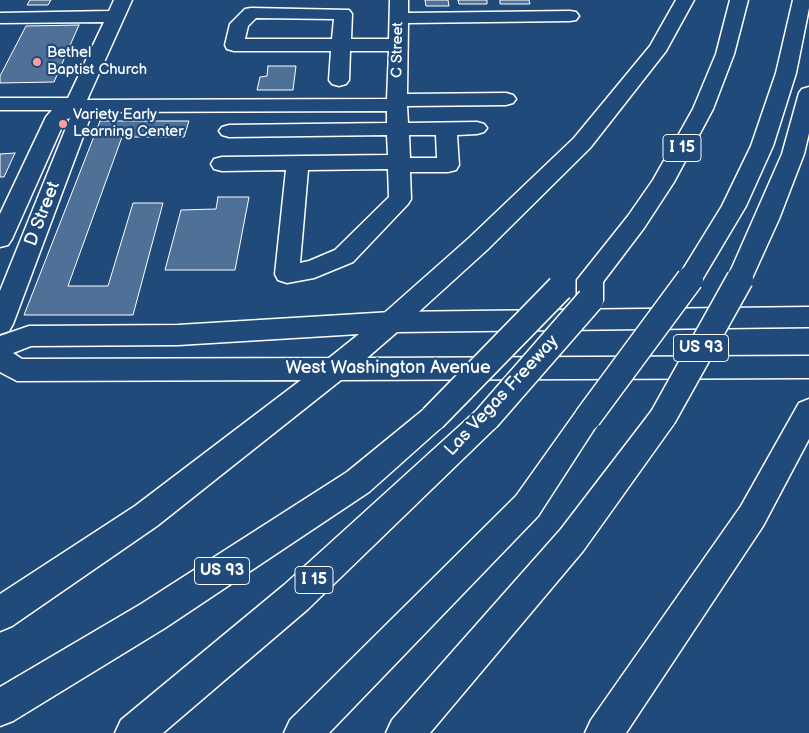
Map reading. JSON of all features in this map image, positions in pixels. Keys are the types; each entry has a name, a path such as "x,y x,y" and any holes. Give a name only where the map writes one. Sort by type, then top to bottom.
{"main road":[{"path":"0,614 146,516 335,369 391,322 505,218 582,143 636,78 658,47 685,0"},
{"name":"I 15","path":"591,280 636,222 663,182 703,109 725,54 739,0"},
{"path":"303,733 527,506 588,417 690,279 734,206 762,146 786,73 802,0"},
{"path":"0,18 119,8"},
{"name":"D Street","path":"0,239 8,206 56,117 75,104 119,8"},
{"path":"398,9 570,16"},
{"name":"C Street","path":"298,163 287,274 314,269 344,256 400,199 398,9"},
{"path":"339,80 341,45 343,14 251,13 239,24 234,45 341,45 397,45"},
{"name":"US 93","path":"405,733 572,540 663,417 740,279 793,154 809,93"},
{"path":"230,131 506,99"},
{"path":"0,104 398,111 446,128 477,128"},
{"name":"D Street","path":"0,324 80,118 75,104"},
{"path":"222,164 448,165 446,128"},
{"name":"Las Vegas Freeway","path":"134,733 296,597 487,418 590,300 591,280"},
{"name":"US 93","path":"0,708 153,616 358,482 433,418 560,288 591,280"},
{"path":"0,347 29,336 178,335 391,322 809,317"},
{"name":"West Washington Avenue","path":"0,358 17,370 809,367"},
{"path":"604,733 752,516 809,412"}],"building":[{"path":"30,0 51,0 48,5 27,5"},
{"path":"425,0 448,0 449,6 426,6"},
{"path":"458,0 487,0 487,4 459,4"},
{"path":"500,0 529,0 530,4 500,4"},
{"path":"79,25 54,82 0,83 0,76 26,26"},
{"path":"268,66 296,66 293,90 257,90 260,77 267,76"},
{"path":"100,121 189,121 184,137 122,137 68,286 108,286 133,203 163,203 133,315 24,315"},
{"path":"15,153 4,177 0,177 0,154"},
{"path":"218,197 249,197 235,270 165,270 181,210 216,209"}],"place":[{"name":"Bethel Baptist Church","path":"37,62"},
{"name":"Variety Early Learning Center","path":"63,124"}]}
